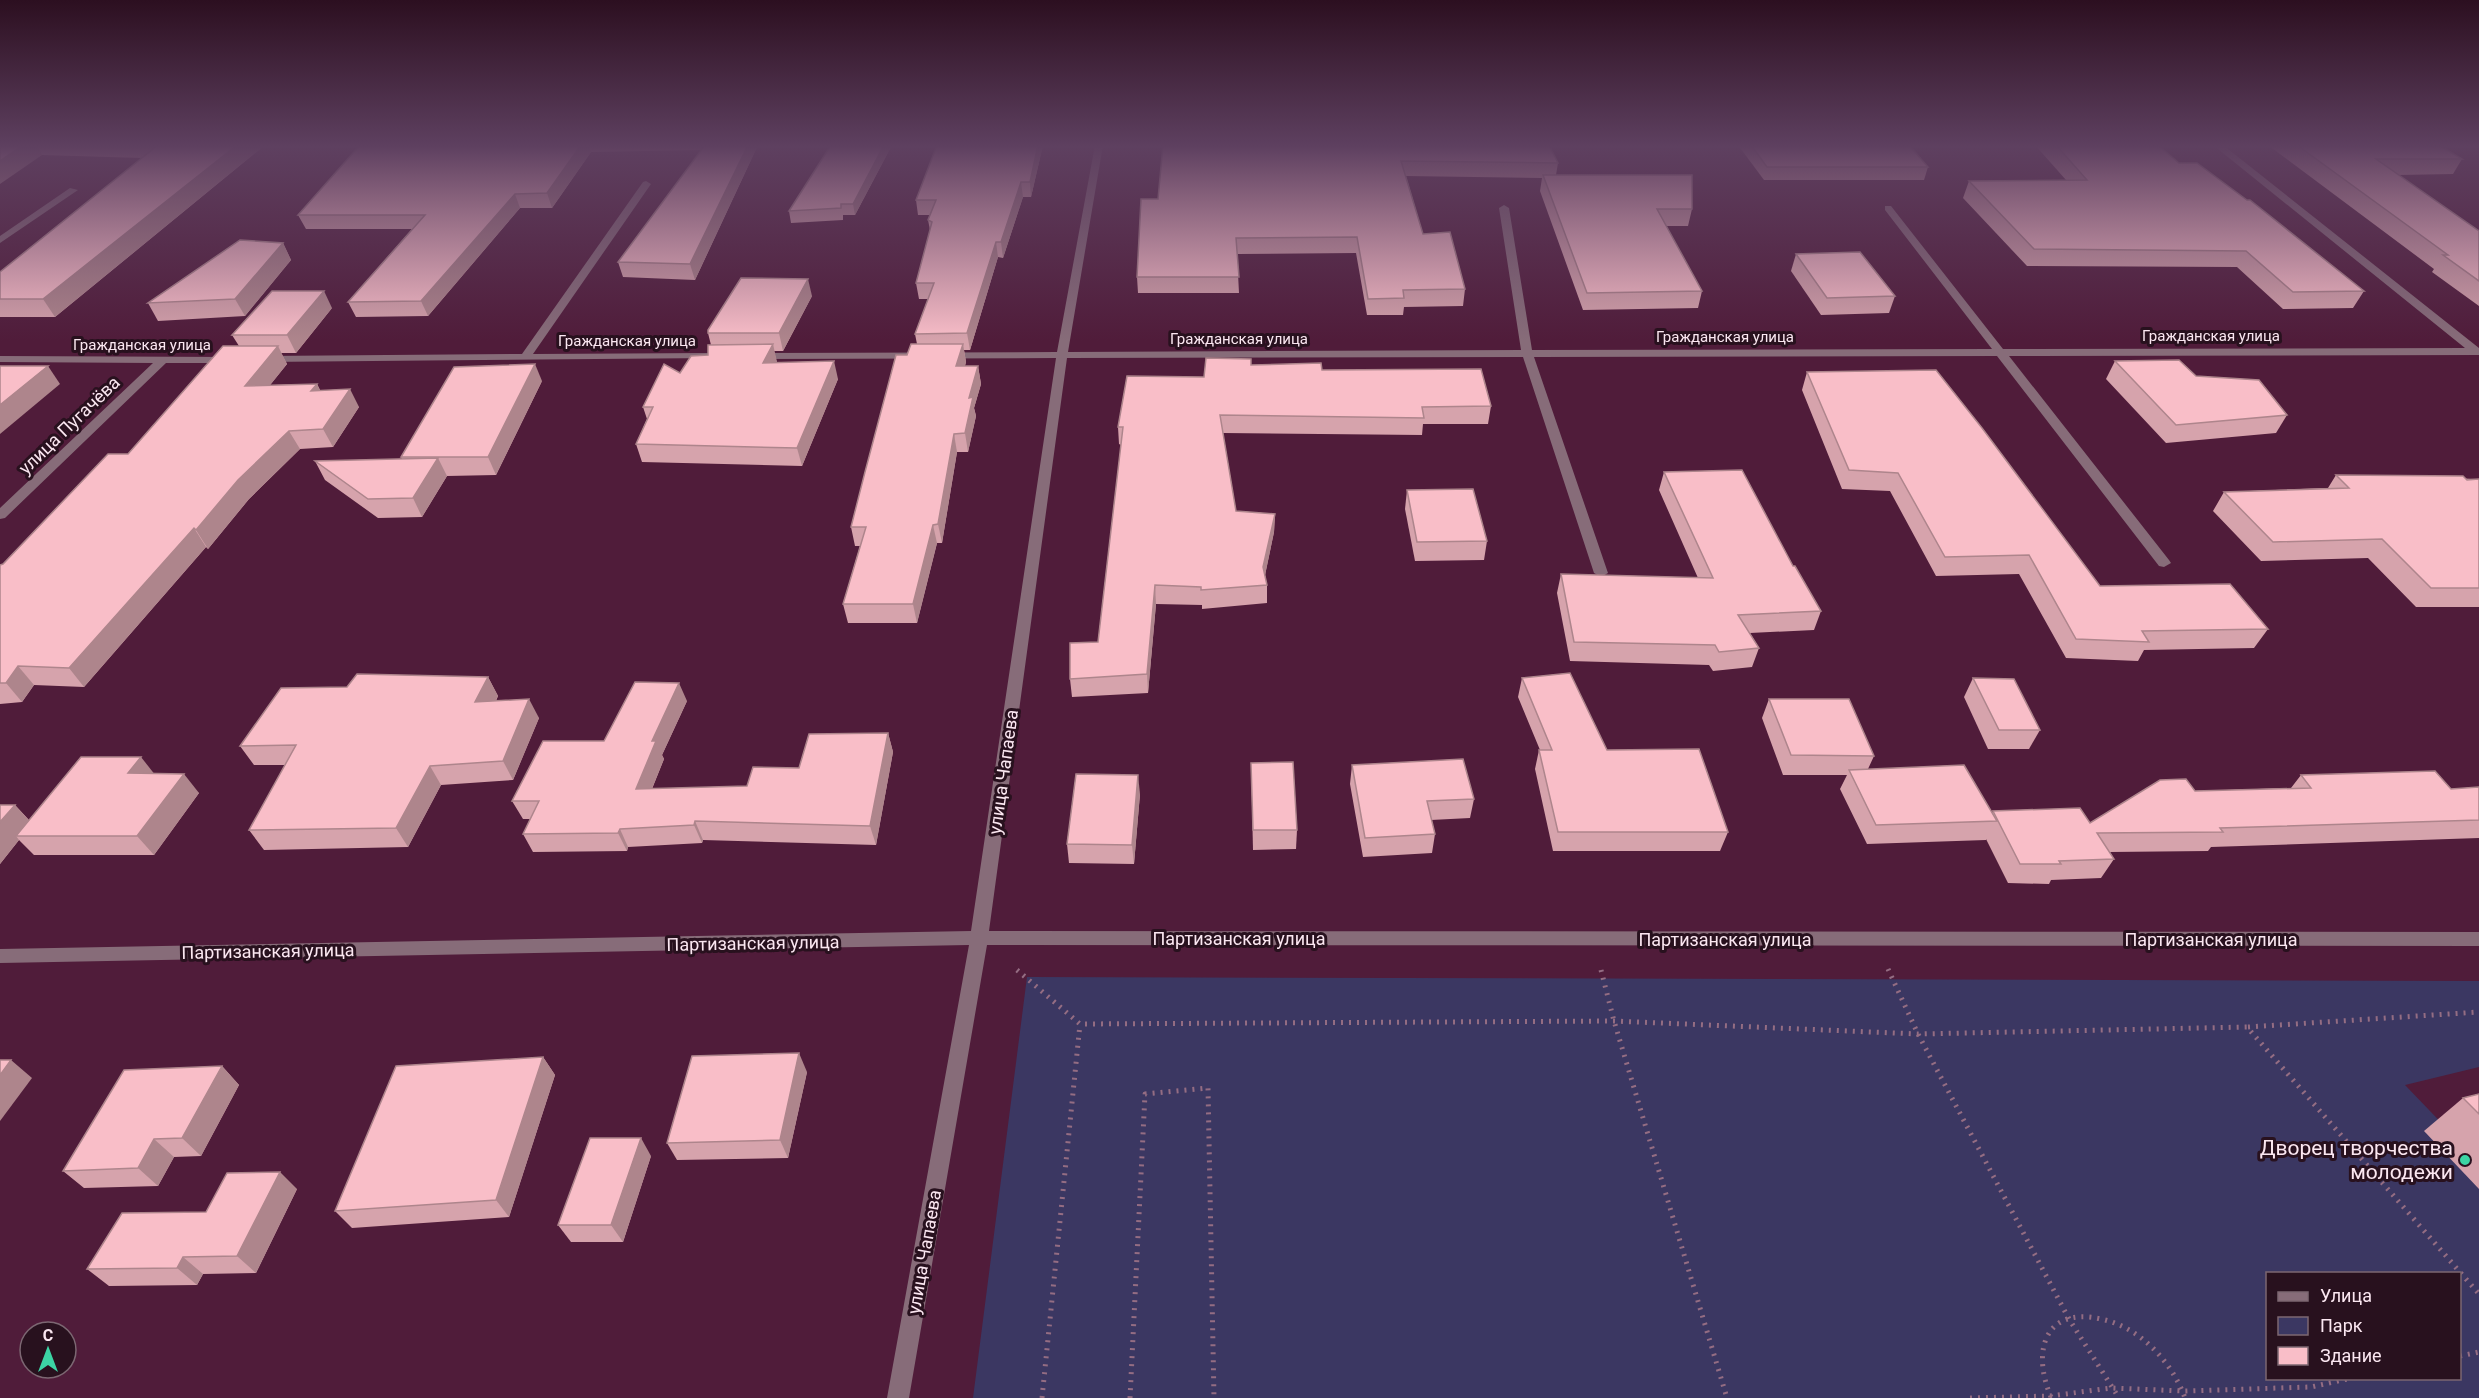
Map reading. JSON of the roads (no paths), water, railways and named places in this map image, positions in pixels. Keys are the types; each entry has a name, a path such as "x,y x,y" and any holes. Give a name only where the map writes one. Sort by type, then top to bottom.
{"street":[{"path":"0,240 43,210"},
{"path":"525,357 628,210"},
{"name":"улица Чапаева","path":"898,1398 979,938 1062,354 1088,210"},
{"path":"1504,210 1527,353 1601,573"},
{"path":"1890,210 2164,563"},
{"path":"2299,210 2478,352"},
{"name":"Гражданская улица","path":"0,359 2000,351 2478,352"},
{"name":"улица Пугачёва","path":"0,515 163,360"},
{"name":"Партизанская улица","path":"0,956 979,938 2479,939"}],"place":[{"name":"Дворец творчества молодежи","path":"2465,1160"}]}
